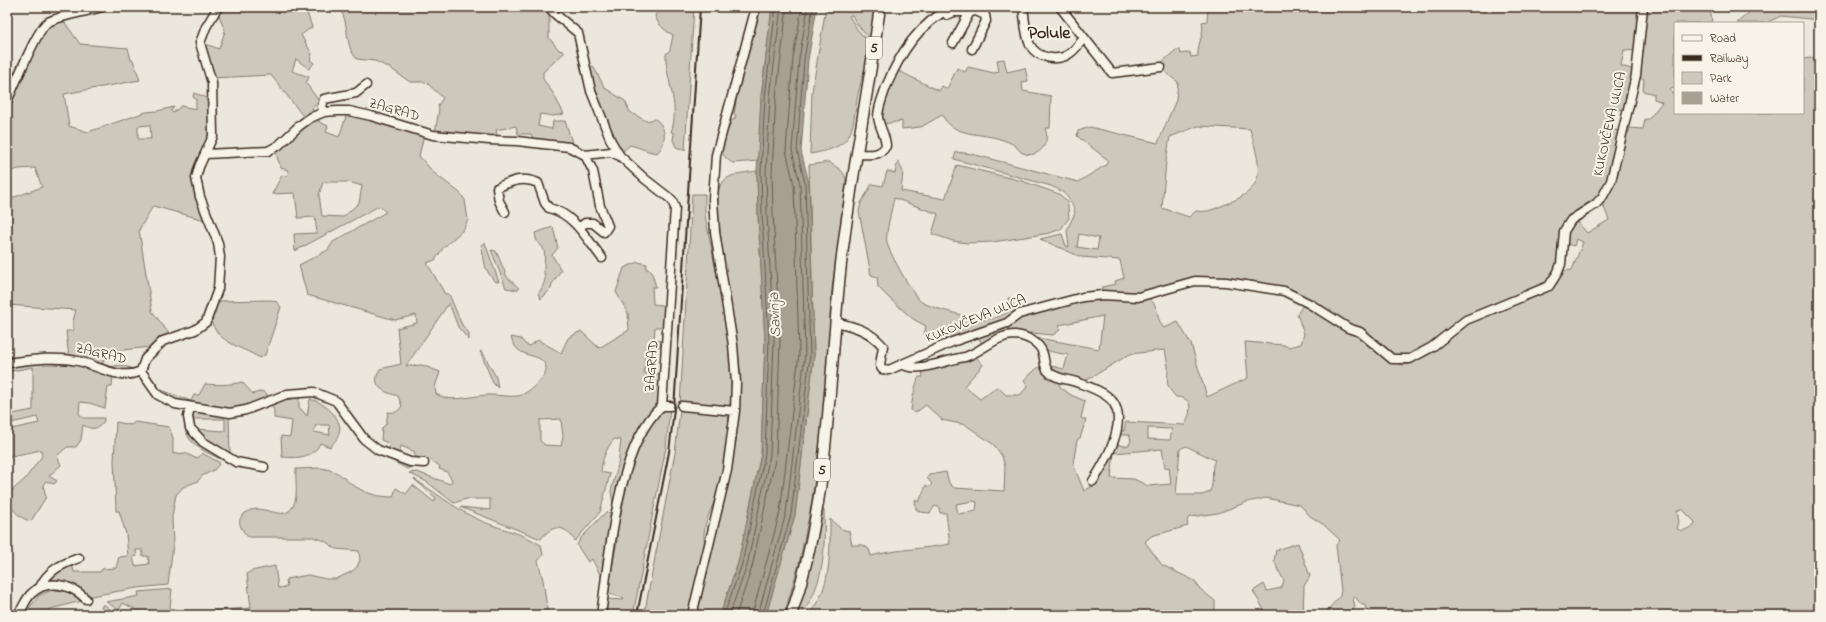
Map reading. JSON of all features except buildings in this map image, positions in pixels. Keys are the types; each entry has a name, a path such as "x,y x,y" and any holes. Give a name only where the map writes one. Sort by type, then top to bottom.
{"main road":[{"name":"5","path":"791,615 807,556 817,506 830,411 841,263 880,7"}],"street":[{"path":"7,101 40,30 48,22 102,7"},
{"name":"ZAGRAD","path":"7,364 41,358 78,361 113,373 133,375 141,371 146,359 163,341 195,330 206,322 218,288 220,257 218,242 200,197 196,178 199,167 213,136 212,83 200,43 206,27 218,7"},
{"name":"ZAGRAD","path":"549,7 555,14 578,33 592,91 611,141 620,156 645,179 672,200 675,208 666,406 656,411 641,433 630,458 616,509 601,615"},
{"path":"692,615 726,470 735,412 736,382 733,345 715,232 714,186 718,147 756,7"},
{"path":"857,154 876,154 882,152 886,146 886,138 878,117 880,105 900,56 920,30 942,12 953,7"},
{"path":"1023,7 1030,45 1038,54 1047,57 1060,58 1076,49 1084,38"},
{"path":"1060,7 1112,73 1161,67"},
{"name":"KUKOVČEVA ULICA","path":"836,322 864,330 883,346 880,365 882,369 889,370 952,342 1006,324 1018,314 1083,297 1103,294 1138,297 1195,281 1226,282 1284,291 1310,304 1348,328 1360,332 1392,359 1403,360 1417,357 1466,320 1537,292 1552,283 1561,264 1564,231 1571,220 1596,204 1603,196 1611,181 1636,75 1642,7"},
{"path":"920,30 933,25 945,16 954,12 982,12 985,15 986,21 972,49"},
{"path":"953,43 970,12"},
{"path":"324,112 322,107 324,99 356,92 366,85"},
{"name":"ZAGRAD","path":"206,154 268,151 279,145 310,118 324,112 349,111 433,135 517,141 569,147 584,155"},
{"path":"579,228 585,223 593,224 604,232 608,226 600,206 593,171 584,155 611,152 620,156"},
{"path":"505,212 499,201 497,188 509,182 531,180 538,183 545,203 549,208 558,210 568,216 602,258"},
{"name":"KUKOVČEVA ULICA","path":"902,364 907,367 916,367 965,357 973,355 989,344 1013,335 1026,337 1034,342 1043,352 1045,366 1052,375 1076,381 1105,394 1115,406 1118,421 1110,453 1094,481"},
{"name":"ZAGRAD","path":"141,371 158,395 175,404 230,413 246,410 287,394 314,392 336,401 364,439 378,450 410,462 424,463"},
{"path":"682,406 735,412"},
{"path":"190,407 188,417 190,428 203,442 236,462 264,467"},
{"path":"40,587 43,579 59,565 79,558"},
{"path":"17,615 30,595 40,587 60,584 72,588 86,598"}],"green space":[{"path":"222,7 305,7 312,27 301,35 312,54 310,60 314,63 309,69 296,59 292,71 309,77 306,83 318,100 322,99 321,102 312,108 313,110 303,116 271,75 213,78 203,43 219,49 225,31 218,13"},
{"path":"339,7 544,7 549,14 549,38 559,50 565,52 543,72 543,79 553,93 564,114 553,116 540,114 538,126 552,129 553,121 565,121 573,145 533,139 531,134 518,134 516,126 496,130 498,138 435,133 439,109 438,105 443,98 426,82 410,82 390,68 375,61 357,59 350,47 345,21"},
{"path":"662,7 694,7 685,150 676,147 673,140 674,133 671,132 674,105 667,70 666,54 670,50 673,35 657,21 655,15"},
{"path":"761,7 772,7 761,97 759,161 733,163 723,154 722,144 732,120 734,120 736,116 734,114 738,89"},
{"path":"826,7 876,7 872,42 856,23 852,15 849,16 857,29 872,46 860,84 850,134 845,141 837,146 826,151 810,154 812,92"},
{"path":"1208,7 1640,7 1635,51 1624,50 1621,66 1635,70 1625,110 1611,109 1608,128 1619,131 1612,169 1603,189 1595,199 1562,230 1559,243 1558,264 1549,282 1482,310 1417,354 1393,358 1311,302 1227,280 1143,294 1101,292 1102,287 1116,284 1115,281 1124,278 1120,260 1081,257 1040,239 1062,234 1066,246 1069,247 1067,230 1075,213 1072,203 1064,193 1051,186 954,159 956,152 972,154 1078,182 1106,165 1108,160 1077,136 1078,131 1090,127 1158,143 1176,100 1178,82 1167,74 1162,62 1176,50 1180,50 1181,54 1190,52 1191,57 1198,56 1203,26 1202,22 1207,21","holes":["1198,126 1250,129 1256,153 1258,173 1256,182 1250,190 1241,197 1212,210 1196,211 1189,217 1162,208 1166,161 1170,137","1079,234 1099,238 1097,250 1077,247"]},
{"path":"1645,7 1710,7 1712,22 1674,22 1674,88 1670,89 1672,94 1674,93 1674,114 1804,114 1804,59 1817,57 1819,54 1819,615 1373,615 1366,609 1365,605 1362,605 1355,597 1353,598 1355,607 1349,615 1323,615 1340,596 1341,591 1336,545 1340,540 1324,525 1310,516 1300,505 1266,498 1247,502 1218,513 1190,517 1187,520 1188,526 1151,536 1145,542 1162,565 1195,581 1200,589 1215,601 1215,615 809,615 820,597 826,582 830,555 830,519 841,529 849,531 852,545 863,545 869,549 871,556 940,546 950,544 946,513 940,513 939,507 935,506 930,513 920,512 916,509 915,500 919,502 926,485 929,487 932,484 927,478 929,475 946,472 949,483 954,488 1004,491 1005,467 1002,456 994,445 966,425 942,420 926,405 915,413 911,410 918,379 919,377 923,377 922,369 976,357 983,365 964,386 980,399 998,387 1006,395 1020,395 1028,386 1024,380 1042,364 1057,379 1060,387 1071,395 1085,401 1081,418 1086,420 1080,438 1077,440 1073,464 1084,491 1096,484 1113,444 1125,446 1129,445 1131,440 1129,435 1116,435 1118,430 1124,431 1126,422 1185,425 1190,411 1189,403 1187,400 1176,397 1168,386 1168,366 1165,350 1130,354 1082,383 1053,374 1047,365 1064,369 1068,355 1045,349 1039,343 1038,338 1099,349 1103,316 1059,325 1060,330 1053,335 1031,333 982,344 978,337 1021,315 1084,299 1147,297 1154,304 1161,324 1164,328 1178,322 1191,344 1207,397 1248,378 1245,342 1284,345 1288,347 1301,344 1304,334 1297,314 1304,304 1361,335 1389,361 1402,365 1409,364 1433,349 1458,328 1555,284 1563,271 1572,270 1583,242 1576,239 1574,246 1564,243 1565,231 1575,219 1587,233 1609,220 1603,205 1617,176 1622,141 1629,132 1629,128 1643,129 1645,119 1649,119 1662,102 1654,99 1654,94 1643,91 1644,79 1638,77","holes":["1148,428 1172,429 1170,440 1148,439","1186,446 1215,460 1210,492 1202,495 1176,495 1180,449","1162,449 1165,468 1169,467 1171,484 1148,486 1134,479 1111,478 1114,453","973,501 977,502 976,511 958,514 956,504","1682,509 1695,522 1694,526 1682,531 1677,529 1679,522 1677,511"]},
{"path":"1755,7 1819,7 1819,20 1781,16 1768,22 1738,22"},
{"path":"63,20 80,44 128,48 131,60 133,60 140,80 64,94 69,126 88,132 146,112 174,107 171,111 173,113 181,106 196,109 196,99 193,97 194,93 205,97 209,105 211,130 197,167 205,220 153,206 139,230 152,311 170,335 157,341 152,347 112,351 109,359 103,360 103,364 110,367 121,365 134,369 128,372 69,359 66,331 73,331 73,321 76,310 7,305 7,200 42,187 35,168 18,169 7,173 7,104 37,38 47,25","holes":["150,125 151,139 138,139 138,126"]},
{"path":"1004,59 1007,72 1025,68 1028,81 1022,82 1023,91 1051,96 1050,128 1045,128 1045,144 1039,152 1029,155 1020,152 1015,146 1004,140 961,131 947,122 942,115 921,127 902,129 902,121 883,124 882,117 884,103 897,70 939,91 942,86 947,89 957,68 965,72 968,67 994,73 999,72 997,60"},
{"path":"593,66 605,88 625,101 630,112 646,121 655,119 662,126 664,130 664,140 663,145 657,153 630,145 621,153 604,122 588,67"},
{"path":"347,114 369,118 424,135 419,156 434,173 460,193 465,200 468,220 463,230 444,247 435,260 427,263 445,294 449,294 462,325 469,333 469,340 458,327 449,303 406,366 422,365 440,372 435,387 436,394 442,397 456,399 483,395 518,396 522,395 536,385 544,376 546,367 539,359 518,350 511,337 521,339 529,346 538,340 561,353 568,338 581,331 599,348 629,330 628,313 616,292 624,268 638,262 647,264 646,269 651,270 656,287 652,287 653,304 668,306 666,327 655,327 654,340 661,341 660,347 646,346 644,373 662,374 657,407 628,460 604,582 592,559 588,562 577,545 581,538 606,512 610,513 613,504 611,491 618,465 621,440 614,439 603,458 601,472 610,474 600,512 575,541 563,529 554,528 545,534 541,539 460,507 490,510 490,499 466,499 454,503 427,482 409,473 417,472 450,484 452,480 447,472 439,469 440,466 427,458 426,460 414,456 415,452 401,446 399,454 413,460 411,467 407,469 364,445 365,444 388,451 390,444 381,440 382,428 386,424 388,412 396,412 402,406 398,396 388,393 380,388 377,375 380,369 401,364 397,328 417,323 416,315 395,320 307,295 299,265 328,250 333,242 386,212 379,206 295,251 294,234 317,233 315,217 298,218 295,193 272,194 282,175 287,176 288,170 281,168 275,151 298,130 319,118 319,122 328,126 326,132 339,137","holes":["323,182 349,182 362,186 359,203 343,217 322,216 319,195","561,419 563,437 561,446 545,445 540,441 540,420"]},
{"path":"898,161 903,172 901,191 945,199 957,165 1022,181 1059,194 1066,200 1069,218 1061,229 1050,233 993,242 967,243 953,241 932,234 938,214 894,198 888,228 887,243 892,256 920,301 941,310 984,319 998,317 1010,310 1008,298 1012,298 1015,313 1010,318 947,342 946,339 931,338 924,335 926,326 913,319 878,287 877,277 871,275 859,211 861,203 872,184 883,186 887,171 895,173"},
{"path":"829,162 843,172 846,183 832,289 825,410 811,506 799,564 784,615 766,615 795,515 814,355 809,165"},
{"path":"757,171 765,340 761,454 738,563 720,615 697,615 730,472 739,416 740,398 739,360 721,241 718,197 720,186 727,178 736,174"},
{"path":"692,194 705,194 705,215 728,335 731,383 730,405 727,407 680,405"},
{"path":"553,227 558,248 552,255 561,270 552,284 551,289 541,299 538,294 545,280 545,256 543,248 537,242 535,233"},
{"path":"485,243 499,282 494,281 486,269 481,245"},
{"path":"491,250 496,251 507,277 519,288 518,290 506,288"},
{"path":"271,300 277,302 281,307 265,355 260,358 230,343 218,333 210,318 216,301"},
{"path":"480,351 483,353 496,377 498,388 493,383"},
{"path":"42,363 76,365 113,375 112,387 108,387 105,408 80,402 79,414 84,418 104,418 104,421 97,428 89,428 83,425 81,440 76,447 67,447 57,456 61,465 49,476 57,481 54,484 46,481 43,485 46,497 31,521 23,518 15,512 9,504 7,495 25,479 42,456 41,450 7,457 7,430 39,423 37,417 7,424 7,415 33,410 33,367 7,372 7,367"},
{"path":"154,382 159,389 191,401 194,395 199,395 205,384 218,385 242,382 253,394 262,391 267,394 269,400 231,411 203,409 163,396 151,385"},
{"path":"299,398 299,409 301,409 307,416 310,399 321,403 335,416 338,422 340,427 338,437 330,447 320,443 309,455 282,457 281,436 290,437 292,421 274,418 274,410 268,402","holes":["316,425 329,425 330,435 314,432"]},
{"path":"670,408 666,447 633,615 603,615 607,599 623,600 624,598 610,594 608,591 617,541 618,519 629,472 641,439 660,410"},
{"path":"188,410 229,414 229,463 195,445 186,432 184,423 185,412","holes":["194,419 225,419 225,431 194,429"]},
{"path":"680,410 724,414 728,416 729,424 723,470 715,499 705,526 705,544 688,615 644,615 675,453"},
{"path":"116,422 131,425 135,422 169,427 173,438 173,454 185,453 195,458 199,457 202,453 220,463 214,470 202,476 198,481 183,487 176,495 172,516 173,545 168,585 137,588 91,596 78,589 45,583 60,569 72,564 74,572 100,572 102,569 116,568 119,557 128,556 126,534 119,511 116,511 114,460","holes":["136,550 142,550 143,556 148,556 149,564 135,566 133,557 137,556"]},
{"path":"320,468 333,471 360,489 378,496 393,497 396,488 406,494 413,485 434,502 436,498 414,479 467,514 492,525 524,536 541,545 543,555 538,561 543,580 548,615 146,615 123,603 119,610 106,602 139,596 138,592 172,589 170,608 187,612 251,608 247,574 251,571 275,566 278,588 287,587 286,579 308,575 326,579 336,579 351,572 357,567 360,560 359,551 336,549 325,541 313,537 248,537 242,530 240,524 240,519 242,516 248,511 254,509 279,513 289,511 295,502 296,497 296,469"},
{"path":"821,509 824,510 824,552 822,565 810,602 802,615 795,615"},
{"path":"1298,543 1310,576 1304,586 1303,615 1267,615 1253,591 1264,584 1267,591 1281,588 1284,581 1274,561 1276,550"},
{"path":"52,590 71,593 82,598 82,601 50,609 47,615 23,615 40,595"},
{"path":"103,604 117,614 76,615 100,610"}],"water":[{"name":"Savinja","path":"772,7 817,7 808,60 801,151 809,183 814,355 795,515 766,615 720,615 738,563 761,454 765,340 757,171 761,97"}],"railway":[{"path":"637,615 669,452 674,409 700,7"}],"district":[{"name":"Polule","path":"1049,34"}]}
